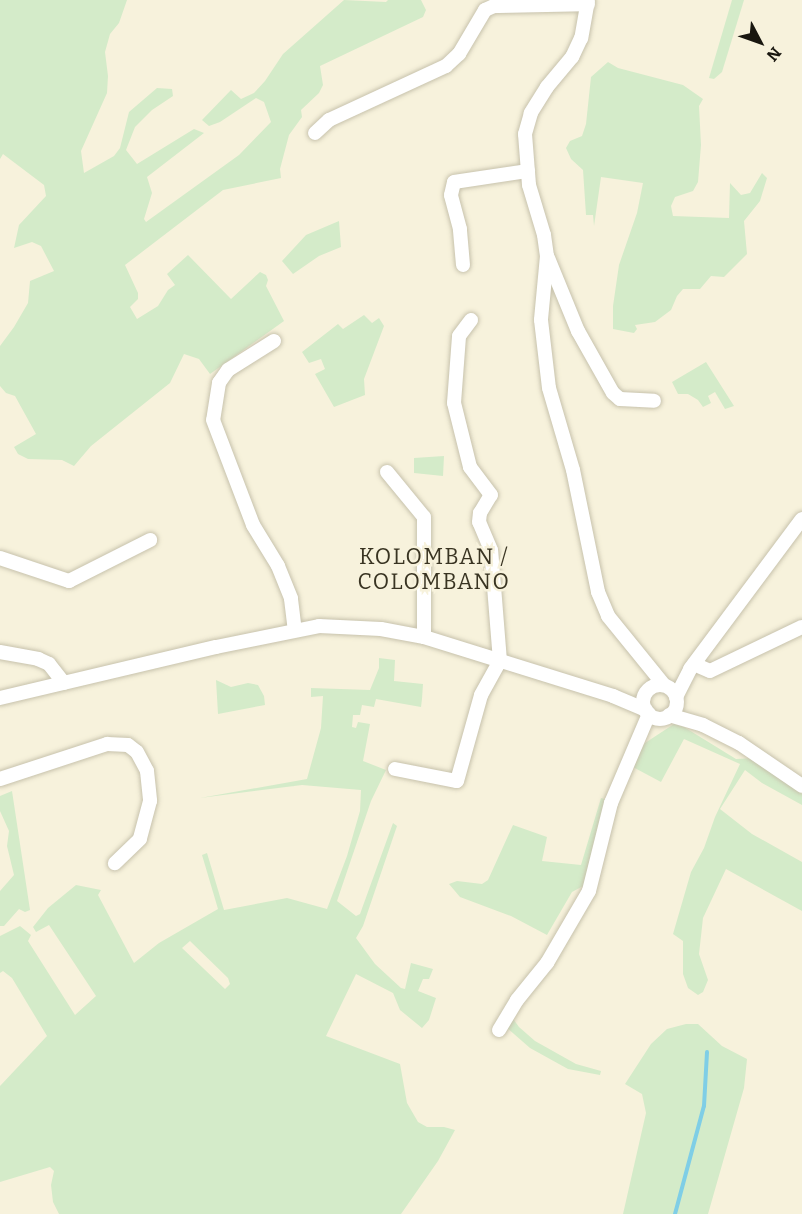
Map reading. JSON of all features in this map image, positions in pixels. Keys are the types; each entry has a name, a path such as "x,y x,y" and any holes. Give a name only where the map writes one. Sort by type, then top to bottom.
{"street":[{"path":"315,133 329,120 446,66 459,54 486,10 494,6 588,2 581,38 572,57 547,87 531,113 525,134 528,171 547,256 578,331 613,393 620,399 654,401"},
{"path":"463,265 460,230 451,195 454,182 528,171"},
{"path":"547,256 541,320 549,388 573,470 598,592 608,616 641,659 703,725"},
{"path":"395,769 457,781 481,695 500,661 490,550 487,535 479,522 480,513 491,495 470,466 454,402 459,336 471,320"},
{"path":"273,342 228,370 219,383 213,420 253,525 278,566 287,588 295,630"},
{"path":"387,472 424,517 424,637"},
{"path":"499,1030 517,1000 547,963 590,891 611,803 626,761 641,735 655,714 675,709 676,698 692,667 802,519"},
{"path":"0,558 69,581 150,540"},
{"path":"0,698 295,630 319,626 348,627 424,637 613,696 655,714 703,725 756,753 802,786"},
{"path":"613,696 647,692 664,686 692,667 710,671 802,627"},
{"path":"0,651 38,659 49,664 64,683"},
{"path":"641,659 647,692 643,701 655,714"},
{"path":"0,778 107,744 128,745 137,752 147,771 150,801 140,839 115,863"}],"green space":[{"path":"0,0 127,0 119,23 110,34 105,52 108,76 107,93 81,151 84,173 114,156 120,148 129,112 157,88 172,89 173,96 152,110 135,127 126,150 137,164 194,129 204,133 147,177 152,193 144,219 146,222 239,155 271,122 264,102 256,98 220,122 209,126 202,120 231,90 241,99 254,93 283,54 344,0 386,2 388,0 421,0 426,10 423,17 320,66 323,85 319,93 301,110 302,117 289,135 280,169 281,178 223,190 125,265 138,293 138,299 130,307 137,319 158,306 168,290 175,285 167,274 188,255 231,299 260,272 266,275 268,280 266,286 284,321 210,374 199,359 184,354 170,383 91,446 74,466 62,460 28,459 18,454 14,447 36,434 15,396 6,393 0,386 0,346 28,303 30,281 54,271 41,246 32,242 14,248 19,225 46,196 44,185 3,154 0,159"},
{"path":"732,0 744,0 722,72 714,79 709,78"},
{"path":"608,62 618,68 683,85 703,99 699,106 701,145 698,182 693,191 675,197 671,206 673,216 729,218 730,183 741,195 750,193 762,173 767,178 760,201 744,221 747,254 724,277 711,276 700,289 683,289 671,310 655,322 635,325 637,329 634,333 613,329 613,306 619,265 637,213 643,183 601,177 594,226 593,215 586,215 583,170 571,159 566,148 570,141 582,136 586,124 591,77"},
{"path":"339,221 341,247 319,256 293,274 282,261 306,235"},
{"path":"364,315 372,323 379,318 384,326 364,379 365,395 334,407 315,374 325,369 321,359 309,363 302,352 338,324 343,329"},
{"path":"706,362 734,406 725,409 715,392 708,396 711,403 703,407 698,400 688,394 678,394 672,382"},
{"path":"444,456 443,476 414,473 414,458"},
{"path":"379,658 395,660 394,681 423,684 421,707 376,699 374,707 362,705 360,715 353,715 352,727 356,728 358,722 370,724 363,761 386,770 371,801 337,901 356,916 360,914 393,823 397,826 363,926 356,938 375,964 401,988 405,989 411,963 433,969 429,979 423,979 418,991 436,998 429,1020 422,1028 400,1010 393,993 356,974 326,1036 400,1064 407,1103 418,1122 427,1127 444,1127 455,1130 438,1161 401,1214 59,1214 53,1202 51,1185 54,1171 50,1167 0,1182 0,1086 47,1036 12,978 3,971 0,973 0,936 20,926 31,935 28,941 75,1015 96,996 49,925 36,932 33,927 48,908 76,885 101,890 98,895 134,963 159,943 218,909 202,855 207,853 224,910 287,898 327,909 347,856 360,811 361,790 302,785 200,798 307,779 321,728 323,696 311,697 311,688 370,690 379,668","holes":["190,941 228,978 230,984 225,989 182,948"]},
{"path":"216,680 231,687 248,683 258,685 264,696 265,705 218,714"},
{"path":"674,724 684,727 736,759 754,758 802,794 802,805 762,783 745,770 720,809 752,834 802,862 802,911 726,869 703,918 699,954 708,980 703,992 698,995 688,988 683,974 683,941 673,934 691,872 704,848 715,817 740,764 684,739 661,782 631,766 645,743"},
{"path":"12,791 30,910 25,912 19,909 4,926 0,926 0,891 14,875 7,846 9,831 0,811 0,796"},
{"path":"601,798 608,800 585,885 572,892 547,935 511,916 460,897 449,884 457,881 482,884 488,880 513,825 547,837 542,861 581,865"},
{"path":"511,1016 519,1027 535,1041 576,1064 601,1071 600,1075 568,1069 530,1048 505,1026"},
{"path":"686,1024 698,1024 722,1046 747,1059 744,1088 708,1214 623,1214 646,1113 642,1094 625,1084 651,1044 667,1029"}],"waterway":[{"path":"675,1214 704,1106 707,1052"}],"district":[{"name":"KOLOMBAN / COLOMBANO","path":"434,568"}]}
